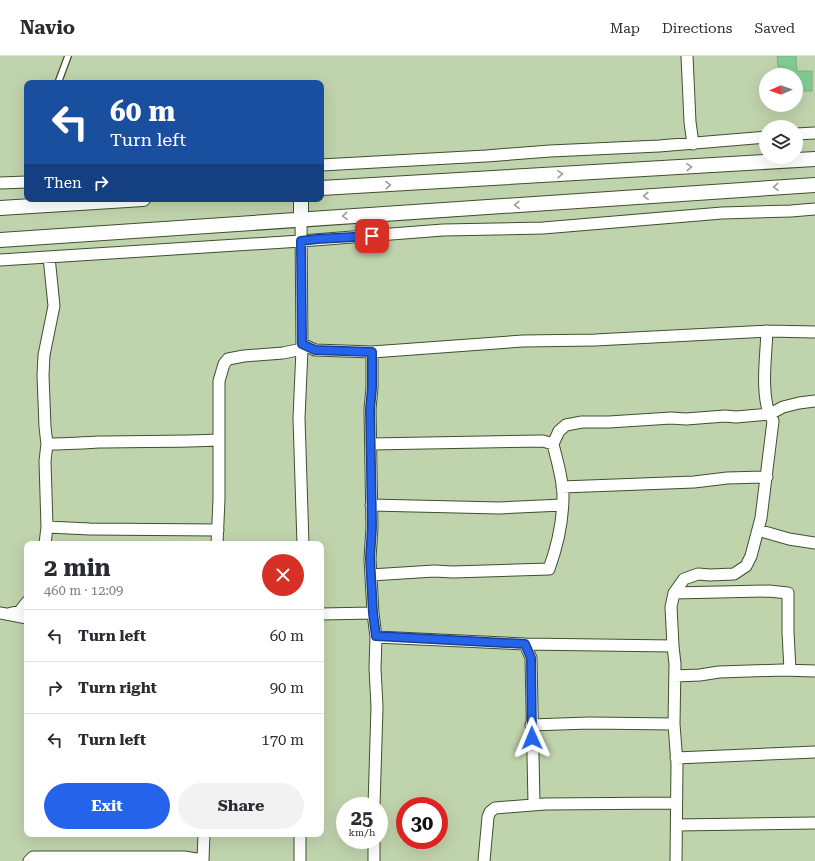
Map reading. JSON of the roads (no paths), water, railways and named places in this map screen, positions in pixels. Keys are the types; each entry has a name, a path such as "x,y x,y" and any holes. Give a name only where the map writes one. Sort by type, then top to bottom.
{"street":[{"path":"687,56 690,122 693,144"},
{"path":"803,134 815,133"},
{"path":"324,165 550,151 614,149 759,138"},
{"path":"324,188 815,160"},
{"path":"0,183 24,182"},
{"path":"0,240 815,185"},
{"path":"0,208 95,202"},
{"path":"301,202 302,347 300,418 303,541"},
{"path":"0,260 301,241 443,230 543,228 722,213 815,209"},
{"path":"45,541 47,527 45,460 47,444 43,375 44,355 54,306 48,257"},
{"path":"217,541 219,381 224,364 228,359 244,356 283,353 302,347 315,350 372,352 523,341 595,340 767,331 815,332"},
{"path":"676,861 676,758 671,607 674,593 684,579 698,574 710,576 734,574 746,566 750,556 758,530 767,477 774,421 767,408 765,368 767,331"},
{"path":"372,352 371,575 376,636 375,668 377,707 374,797"},
{"path":"371,575 434,571 453,572 548,569 553,557 562,514 562,487 553,444 559,431 566,425 582,422 609,422 671,418 686,419 725,416 736,417 770,414 783,407 815,401"},
{"path":"47,444 219,440"},
{"path":"371,444 528,441 543,441 553,444"},
{"path":"562,487 694,482 727,478 767,477"},
{"path":"371,505 499,508 562,505"},
{"path":"47,527 90,529 218,530"},
{"path":"758,530 789,539 815,543"},
{"path":"674,593 769,591 788,593 790,670"},
{"path":"4,614 20,611 24,606"},
{"path":"324,614 373,613"},
{"path":"4,614 24,617"},
{"path":"376,636 525,644 673,646"},
{"path":"525,644 531,658 531,725 534,804"},
{"path":"674,676 700,675 719,672 790,670 815,671"},
{"path":"531,725 589,723 674,724"},
{"path":"676,758 815,752"},
{"path":"484,861 488,817 490,812 495,808 534,804 676,803"},
{"path":"677,825 815,823"},
{"path":"29,861 33,858 45,857 184,857 203,860 204,837"},
{"path":"300,837 300,861"},
{"path":"374,849 374,861"}],"lane":[{"path":"59,80 68,56"}]}
